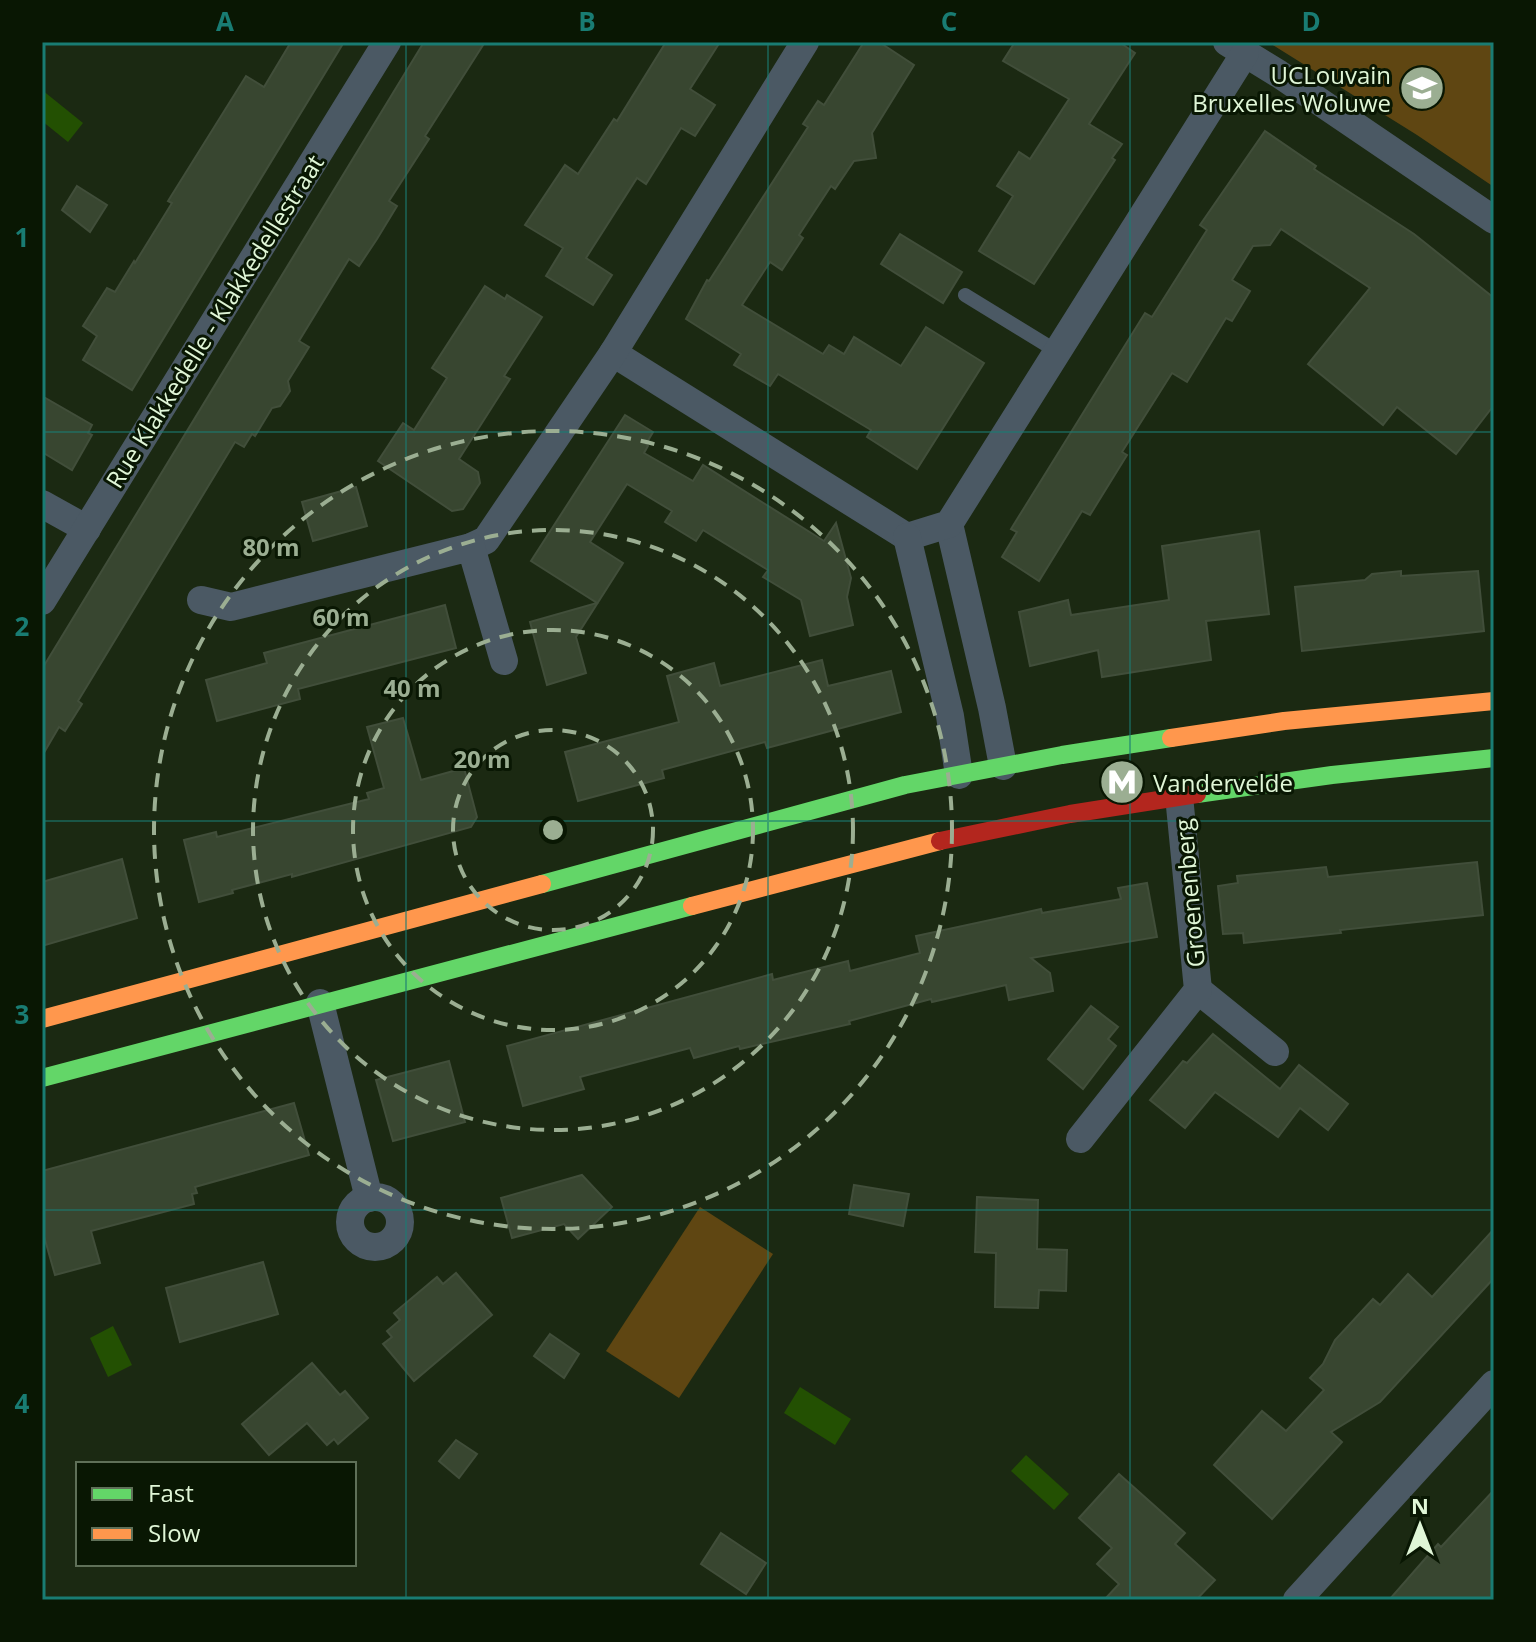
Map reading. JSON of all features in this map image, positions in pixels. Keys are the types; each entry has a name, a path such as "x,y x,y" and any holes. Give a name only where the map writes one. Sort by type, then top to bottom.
{"main road":[{"path":"42,1019 471,909 905,785 1003,766 1284,721 1494,701"},
{"path":"42,1078 320,1003 484,952 917,846 1070,814 1179,796 1332,775 1494,758"}],"street":[{"name":"Rue Klakkedelle - Klakkedellestraat","path":"42,601 387,42"},
{"path":"201,600 231,607 471,547 486,540 613,353 805,42"},
{"path":"907,537 949,524 1058,352 1236,48 1494,220"},
{"path":"613,353 907,537 950,716 959,775"},
{"path":"42,504 87,529"},
{"path":"949,524 1003,766"},
{"path":"471,547 504,661"},
{"name":"Groenenberg","path":"1080,1139 1198,990 1179,796"},
{"name":"Groenenberg","path":"1198,990 1275,1052"},
{"path":"320,1003 369,1198"},
{"path":"1297,1600 1494,1384"}],"lane":[{"path":"965,295 1058,352"}],"shaded area":[{"name":"UCLouvain Bruxelles Woluwe","path":"1268,42 1494,42 1494,187 1417,135"},
{"path":"42,90 83,123 68,142 42,121"},
{"path":"700,1207 773,1254 679,1398 606,1351"},
{"path":"113,1326 132,1365 108,1377 90,1338"},
{"path":"800,1387 851,1419 835,1445 784,1413"},
{"path":"1026,1455 1069,1494 1054,1510 1011,1471"}],"building":[{"path":"291,42 344,42 132,390 83,360 97,336 83,326 107,288 115,292 135,263 172,203 168,201 246,76 264,87"},
{"path":"424,42 485,42 425,136 429,139 389,201 397,206 377,239 359,266 349,259 299,341 309,347 288,381 290,391 280,406 272,408 255,436 252,434 244,447 235,442 78,701 82,704 65,731 59,727 42,756 42,669"},
{"path":"666,42 720,42 690,89 715,105 695,136 681,128 646,184 637,178 586,258 612,275 593,305 546,276 563,248 525,225 565,165 578,174 614,119 617,121"},
{"path":"864,42 879,42 914,65 872,133 876,158 854,161 835,189 831,186 799,235 803,238 782,270 770,262 742,305 823,354 829,345 844,354 854,337 901,366 926,327 984,363 917,469 867,437 871,430 778,374 770,386 734,365 741,354 686,319 707,280 808,127 803,124 818,101 824,105"},
{"path":"1015,42 1119,42 1135,53 1089,124 1122,144 1112,158 1115,160 1034,284 979,251 1013,196 997,186 1019,152 1030,159 1069,99 1003,61"},
{"path":"1265,131 1316,166 1314,169 1414,234 1494,298 1494,405 1456,454 1397,407 1383,425 1308,364 1370,288 1281,229 1270,245 1253,246 1232,280 1250,291 1232,321 1226,318 1187,382 1172,373 1122,452 1127,455 1090,515 1082,511 1039,581 1002,557 1017,532 1011,529 1145,313 1152,317 1207,230 1200,225"},
{"path":"77,186 107,205 90,232 62,210"},
{"path":"900,234 962,272 943,303 881,264"},
{"path":"485,286 505,299 507,295 542,317 504,376 510,379 459,459 478,472 480,483 463,509 452,511 378,461 403,423 414,430 447,378 432,368"},
{"path":"42,396 92,425 88,433 92,435 72,470 42,452"},
{"path":"625,415 653,432 644,453 693,481 703,465 824,541 836,523 851,578 847,597 853,625 810,636 801,600 763,577 768,570 703,530 696,541 665,522 672,511 627,484 590,542 623,563 576,637 586,673 547,685 530,622 597,603 531,561"},
{"path":"356,487 367,526 313,541 302,502"},
{"path":"1259,531 1269,614 1206,621 1211,660 1102,677 1098,650 1030,666 1019,612 1068,600 1071,615 1169,600 1162,546"},
{"path":"1401,571 1401,576 1478,571 1484,631 1302,651 1295,587 1365,580 1372,574"},
{"path":"445,605 456,648 298,689 300,699 217,721 206,680 267,663 264,653"},
{"path":"822,660 828,686 891,671 901,712 767,748 765,742 662,770 664,778 578,801 565,752 679,722 667,676 714,663 720,686"},
{"path":"403,718 421,780 464,768 477,817 471,827 292,877 292,874 232,890 233,893 199,902 184,840 216,832 217,837 369,799 367,793 384,788 367,727"},
{"path":"122,859 137,918 42,946 42,882"},
{"path":"1477,862 1483,915 1244,943 1243,933 1223,934 1218,886 1238,883 1237,876 1326,867 1328,877"},
{"path":"1147,883 1157,937 1031,958 1050,973 1053,991 1009,1000 1006,985 932,1002 931,999 849,1021 850,1024 740,1049 739,1046 694,1058 690,1048 580,1077 584,1089 523,1106 507,1046 772,974 773,980 848,961 850,971 920,953 916,936 1041,909 1042,913 1121,899 1118,888"},
{"path":"1091,1006 1118,1027 1108,1039 1116,1046 1083,1089 1048,1059"},
{"path":"1213,1034 1280,1089 1299,1065 1348,1104 1328,1130 1300,1108 1278,1137 1215,1092 1185,1128 1150,1100 1183,1061 1187,1063"},
{"path":"449,1061 465,1122 393,1141 376,1080"},
{"path":"294,1103 309,1155 195,1187 197,1193 192,1194 194,1204 91,1231 100,1263 55,1275 42,1229 42,1171"},
{"path":"582,1175 612,1207 578,1239 564,1224 512,1238 501,1198"},
{"path":"854,1185 909,1194 903,1226 849,1214"},
{"path":"977,1197 1038,1200 1037,1249 1067,1250 1066,1291 1039,1290 1038,1308 995,1307 996,1253 975,1252"},
{"path":"1494,1229 1494,1278 1380,1402 1331,1432 1342,1442 1272,1519 1214,1465 1262,1411 1286,1431 1324,1390 1310,1378 1323,1364 1335,1340 1373,1299 1380,1305 1408,1274 1432,1297"},
{"path":"263,1262 278,1314 180,1342 166,1288"},
{"path":"456,1273 492,1315 414,1381 383,1344 392,1337 387,1331 400,1320 394,1313 437,1277 443,1284"},
{"path":"550,1334 579,1354 564,1378 534,1356"},
{"path":"312,1363 340,1395 345,1391 368,1418 338,1444 334,1439 327,1445 307,1423 269,1455 242,1424"},
{"path":"456,1440 477,1454 459,1478 439,1461"},
{"path":"1119,1474 1185,1533 1175,1544 1215,1580 1196,1600 1104,1600 1119,1584 1097,1564 1112,1548 1079,1518"},
{"path":"1494,1490 1494,1600 1389,1600 1438,1544 1441,1547"},
{"path":"721,1533 766,1563 746,1594 701,1564"}],"traffic: fast":[{"path":"542,884 905,785 1171,738"},
{"path":"1197,794 1332,775 1494,758"},
{"path":"42,1078 692,906"}],"traffic: slow":[{"path":"1171,738 1284,721 1494,701"},
{"path":"692,906 940,841"},
{"path":"42,1019 542,884"}],"traffic: jam":[{"path":"940,841 1070,814 1197,794"}],"place":[{"name":"UCLouvain Bruxelles Woluwe","path":"1422,88"},
{"name":"Vandervelde","path":"1122,782"}]}
